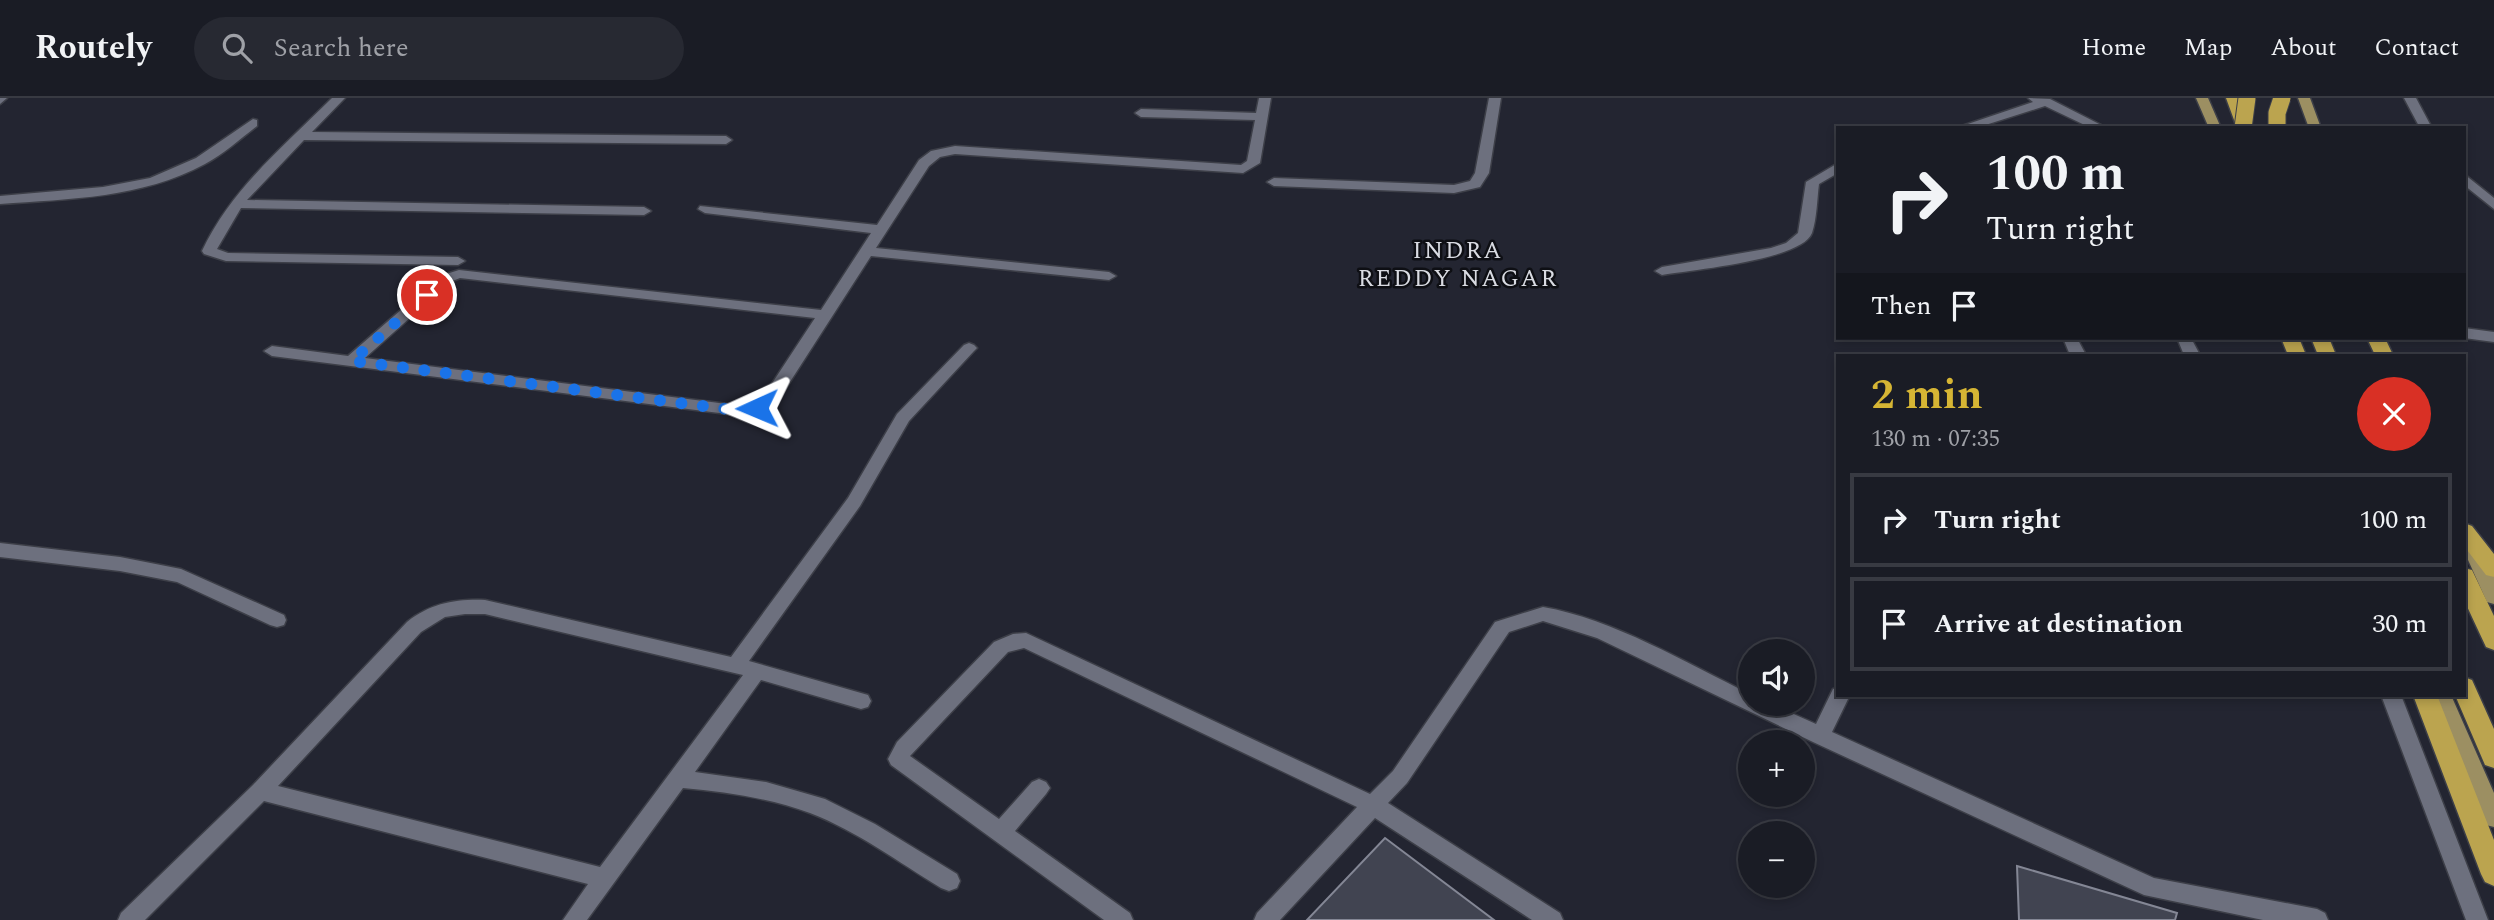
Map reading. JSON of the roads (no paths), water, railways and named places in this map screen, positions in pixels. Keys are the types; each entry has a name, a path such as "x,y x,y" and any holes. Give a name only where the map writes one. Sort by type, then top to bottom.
{"highway":[{"path":"2233,98 2243,126"},
{"path":"2244,126 2247,98"},
{"path":"2271,98 2284,126"},
{"path":"2277,126 2277,113 2282,98"},
{"path":"2466,535 2494,569"},
{"path":"2466,580 2494,641"},
{"path":"2466,692 2494,758"},
{"path":"2426,697 2494,874"}],"main road":[{"path":"2202,98 2214,126"},
{"path":"2304,98 2314,126"},
{"path":"2466,536 2494,597"},
{"path":"2442,697 2494,818"}],"street":[{"path":"339,98 237,204 215,233 209,251 226,257 263,259 458,261"},
{"path":"272,351 747,410 757,408 771,398 924,163 936,154 955,150 1243,169 1253,163 1265,98"},
{"path":"1274,182 1454,189 1475,184 1482,173 1495,98"},
{"path":"2410,98 2425,126"},
{"path":"1968,126 2040,100 2097,126"},
{"path":"1141,113 1262,117"},
{"path":"0,200 98,191 168,176 201,162 253,123"},
{"path":"301,136 726,140"},
{"path":"1662,271 1774,252 1791,246 1805,234 1813,182 1836,168"},
{"path":"2466,180 2494,205"},
{"path":"237,204 644,211"},
{"path":"705,209 881,230"},
{"path":"867,251 1109,276"},
{"path":"352,361 445,279 460,274 825,315"},
{"path":"2466,333 2494,337"},
{"path":"735,666 854,502 903,418 936,380 970,348"},
{"path":"0,550 120,564 181,576 276,620"},
{"path":"129,920 260,791 414,627 439,610 457,606 485,607 757,671 861,701"},
{"path":"1265,920 1400,777 1502,626 1543,614 1560,617 1604,633 1738,697"},
{"path":"1122,920 898,759 904,748 1001,646 1013,641 1026,640 1373,805 1552,920"},
{"path":"575,920 757,671"},
{"path":"1821,736 1839,697"},
{"path":"2392,697 2477,920"},
{"path":"1779,716 2152,888 2317,920"},
{"path":"680,779 738,785 817,806 948,881"},
{"path":"1000,833 1039,788"},
{"path":"260,791 605,878"}],"district":[{"name":"INDRA REDDY NAGAR","path":"1458,265"}]}
